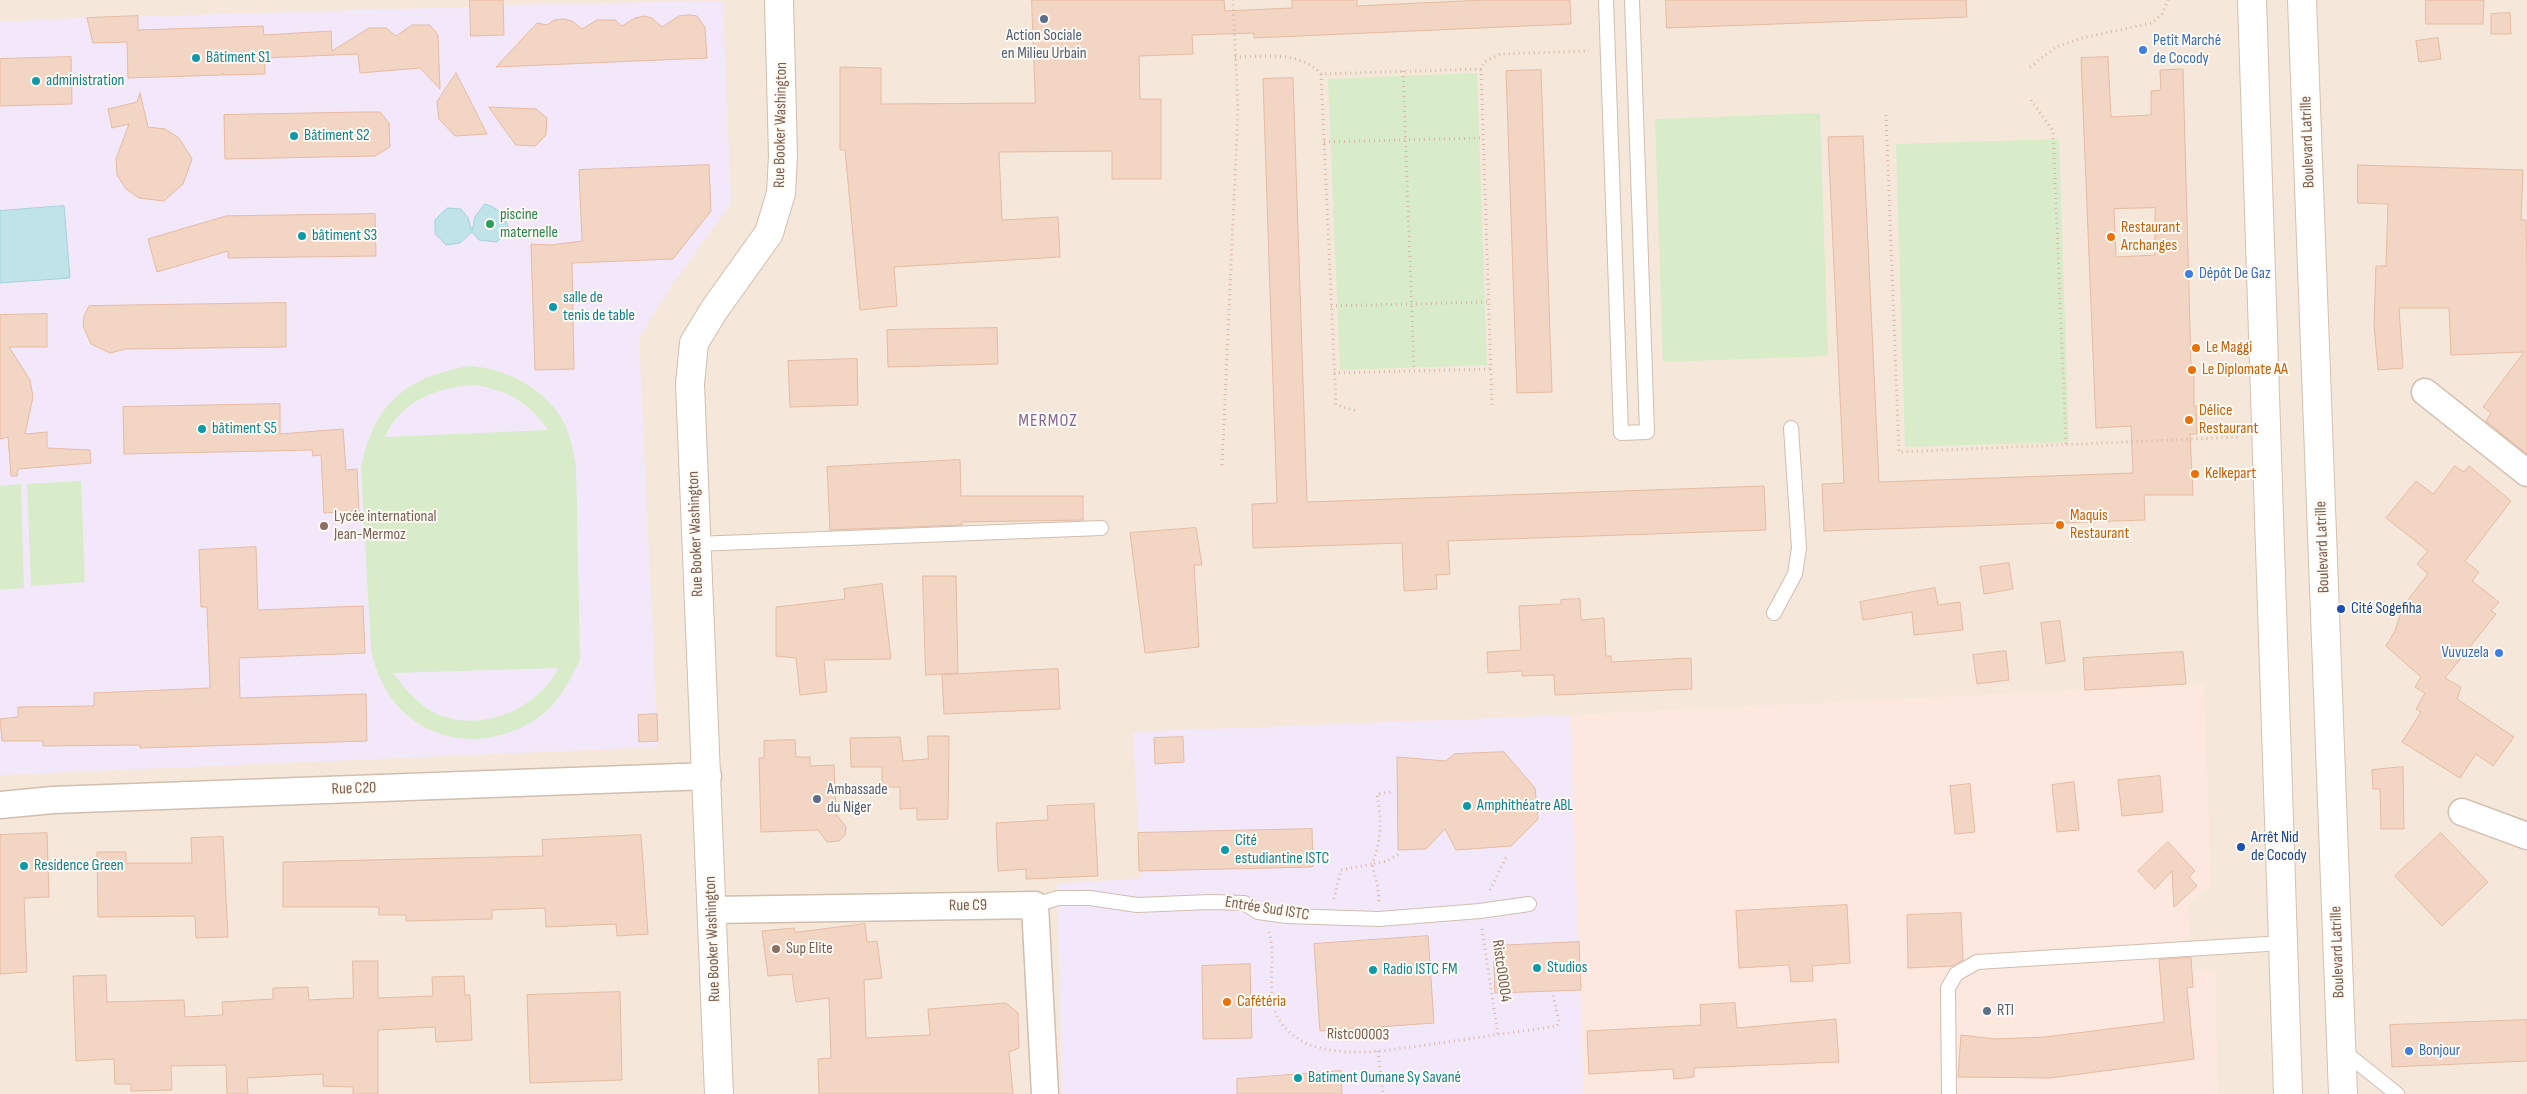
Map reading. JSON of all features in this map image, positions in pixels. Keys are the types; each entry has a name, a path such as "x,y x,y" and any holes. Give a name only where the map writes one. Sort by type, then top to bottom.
{"main road":[{"name":"Rue Booker Washington","path":"719,1094 708,776 690,384 694,342 714,310 770,233 781,193 783,156 779,0"},
{"path":"2252,0 2288,1094"},
{"name":"Boulevard Latrille","path":"2302,0 2343,1094"}],"street":[{"path":"2424,392 2527,473"},
{"name":"Rue C20","path":"0,805 53,800 708,776"},
{"path":"2462,812 2527,836"},
{"path":"1035,905 1045,1094"},
{"name":"Rue C9","path":"712,910 1035,905"}],"lane":[{"path":"1606,0 1621,433 1647,432 1632,0"},
{"path":"1774,613 1796,574 1799,548 1791,428"},
{"path":"696,544 1101,528"},
{"name":"Entrée Sud ISTC","path":"1035,905 1058,898 1090,898 1137,905 1210,902 1244,903 1258,912 1287,916 1379,919 1480,911 1529,904"},
{"path":"1957,1094 1948,1094 1948,988 1956,974 1977,962 2283,943"},
{"path":"2342,1050 2397,1094"}],"path":[{"path":"1222,465 1238,111 1233,0"},
{"path":"2030,67 2056,47 2064,44 2082,38 2152,23 2162,14 2168,0"},
{"path":"1492,406 1481,69 1484,62 1500,54 1607,51"},
{"path":"1235,57 1294,57 1312,64 1321,74 1336,405 1357,411"},
{"path":"1321,74 1481,69"},
{"path":"1403,72 1414,371"},
{"path":"2031,100 2053,131 2066,444"},
{"path":"1886,115 1899,452 2266,435"},
{"path":"1324,142 1482,138"},
{"path":"1331,306 1488,302"},
{"path":"1334,373 1491,369"},
{"path":"1379,919 1378,888 1372,864 1380,842 1380,813 1377,794 1392,792"},
{"path":"1334,918 1334,896 1342,870 1387,861 1401,853"},
{"path":"1480,911 1507,855"},
{"name":"Ristc00004","path":"1480,911 1498,1035"},
{"name":"Ristc00003","path":"1258,912 1269,933 1273,948 1273,1003 1278,1018 1286,1030 1311,1046 1333,1050 1378,1051 1557,1026 1559,1022 1553,995"},
{"path":"1378,1051 1383,1094"}],"shaded area":[{"path":"0,0 2527,0 2527,1094 0,1094"},
{"name":"Lycée international Jean-Mermoz","path":"470,0 503,0 504,5 723,1 731,204 673,283 639,338 658,747 0,775 0,22 469,7"},
{"path":"2204,684 2211,885 2188,904 2190,939 2185,939 2185,949 2186,972 2215,970 2218,1094 1584,1094 1570,715"},
{"path":"1570,715 1584,1094 1062,1094 1057,884 1141,878 1133,732"}],"green space":[{"path":"1477,73 1487,365 1340,370 1328,79"},
{"path":"1820,113 1828,356 1663,362 1655,119"},
{"path":"2059,139 2069,442 1905,447 1896,144"},
{"path":"469,366 482,367 507,374 531,387 551,404 559,414 570,439 576,466 580,660 562,693 543,714 508,733 482,738 456,738 432,731 411,718 393,700 379,677 371,649 361,469 367,446 374,427 396,397 410,386 447,371","holes":["476,385 508,394 517,399 533,412 548,430 385,437 392,424 401,414 422,398 448,389","558,668 550,682 539,694 525,704 511,712 478,720 461,720 437,714 410,693 393,673"]},
{"path":"81,481 85,582 31,586 27,484"},
{"path":"21,484 24,588 0,590 0,486"}],"water":[{"path":"485,204 501,213 509,229 497,242 479,240 472,232 460,243 446,245 435,234 435,220 447,208 461,209 468,218 472,231 475,217"},
{"path":"64,206 70,278 0,283 0,211"}],"building":[{"path":"470,0 503,0 504,35 471,36"},
{"path":"1032,0 1224,0 1225,11 1292,8 1292,0 1357,0 1357,6 1483,0 1570,0 1571,24 1254,38 1254,33 1192,35 1193,54 1139,56 1140,99 1161,99 1161,179 1112,179 1112,151 999,152 1002,220 1058,217 1060,257 894,267 897,306 860,310 845,150 840,150 840,67 881,68 881,104 1035,103"},
{"path":"1666,0 1966,0 1967,17 1667,28"},
{"path":"2426,0 2484,0 2483,24 2426,24"},
{"path":"2510,13 2511,34 2491,34 2491,14"},
{"path":"138,16 138,30 263,26 264,35 331,31 332,51 369,28 386,28 396,36 412,25 430,25 438,35 440,89 420,68 360,73 358,54 265,58 265,74 223,75 223,73 222,75 128,78 127,42 93,43 87,18"},
{"path":"645,16 652,18 662,27 679,16 697,16 705,27 707,58 496,67 537,23 547,25 554,20 564,19 572,21 582,29 597,20 615,20 622,26 635,18"},
{"path":"2438,38 2441,59 2419,62 2416,41"},
{"name":"administration","path":"71,57 72,104 0,106 0,59"},
{"path":"2108,57 2111,117 2151,115 2151,91 2161,90 2160,70 2183,69 2191,365 2194,365 2194,406 2196,406 2197,434 2190,434 2193,495 2144,495 2145,520 1824,531 1822,484 1844,483 1828,137 1863,136 1879,482 2133,473 2131,426 2096,428 2081,58","holes":["2155,208 2155,255 2116,257 2114,209"]},
{"path":"1541,70 1552,392 1517,393 1506,71"},
{"path":"456,73 487,134 455,136 439,119 437,102"},
{"path":"1293,78 1307,502 1764,486 1766,530 1448,541 1450,574 1436,575 1437,589 1404,591 1402,543 1253,548 1252,504 1277,503 1263,79"},
{"path":"140,93 148,127 165,129 179,138 192,159 183,184 164,201 139,198 126,189 117,175 116,159 129,124 112,128 108,109 137,102"},
{"path":"489,107 536,109 547,118 546,135 535,146 516,145"},
{"name":"Bâtiment S2","path":"380,112 389,123 390,147 375,156 225,159 224,115"},
{"path":"709,165 711,211 673,259 572,263 574,369 535,370 531,244 551,245 582,241 579,170"},
{"path":"2358,165 2523,170 2521,220 2526,220 2527,454 2486,421 2491,413 2483,407 2524,352 2451,355 2449,308 2399,308 2403,368 2378,370 2374,325 2376,266 2386,266 2388,204 2358,203"},
{"name":"bâtiment S3","path":"375,214 376,256 228,258 228,251 157,272 148,239 226,216"},
{"path":"286,303 286,347 126,349 110,353 91,344 83,326 84,316 89,306"},
{"path":"47,314 47,347 9,347 30,380 33,397 25,434 47,432 47,448 90,450 91,463 18,469 17,476 11,476 8,437 0,439 0,315"},
{"path":"997,328 998,364 888,367 887,330"},
{"path":"857,359 858,405 790,407 788,361"},
{"name":"bâtiment S5","path":"280,404 280,434 343,429 346,470 357,469 359,511 324,513 321,455 313,456 312,450 124,454 123,407"},
{"path":"960,460 961,496 1083,496 1083,520 962,522 962,525 830,530 827,467"},
{"path":"2455,466 2464,472 2469,466 2511,501 2465,561 2479,572 2472,581 2499,602 2491,611 2496,614 2445,678 2461,687 2457,699 2514,737 2493,766 2476,754 2460,778 2402,742 2421,712 2416,709 2425,693 2415,687 2421,677 2386,646 2395,631 2403,606 2428,574 2417,564 2428,551 2386,518 2416,481 2433,494"},
{"path":"1196,528 1202,565 1194,565 1199,647 1145,653 1130,533"},
{"path":"256,547 258,610 363,606 365,653 239,658 240,698 366,694 367,741 140,748 140,745 43,746 43,741 2,741 0,719 18,717 18,707 94,706 94,693 210,688 207,607 201,607 199,550"},
{"path":"2009,563 2013,589 1984,594 1980,567"},
{"path":"923,576 956,576 958,673 926,675"},
{"path":"882,584 891,659 824,660 827,692 800,695 796,658 776,656 776,607 845,599 844,589"},
{"path":"1935,588 1938,605 1960,602 1963,630 1914,635 1912,612 1863,620 1860,602"},
{"path":"1580,599 1581,620 1604,618 1606,656 1611,656 1611,662 1691,658 1692,689 1555,695 1554,675 1522,676 1522,671 1488,673 1487,652 1521,650 1519,606 1561,604 1561,600"},
{"path":"2060,621 2065,661 2046,664 2041,623"},
{"path":"2006,651 2009,680 1977,684 1973,655"},
{"path":"2183,652 2186,684 2085,690 2083,658"},
{"path":"1058,669 1060,709 944,714 942,675"},
{"path":"657,714 658,741 639,742 638,715"},
{"path":"928,736 949,736 948,819 917,820 917,808 900,809 900,787 882,787 882,767 851,767 850,738 900,737 903,761 928,759"},
{"path":"1183,737 1184,762 1155,764 1154,738"},
{"path":"795,740 796,757 810,757 810,766 834,765 836,814 846,827 845,835 839,841 827,842 818,830 761,832 759,758 764,758 764,741"},
{"name":"Amphithéatre ABL","path":"1504,752 1535,788 1538,819 1511,846 1456,850 1445,829 1426,849 1398,850 1397,757 1446,761 1454,754"},
{"path":"2403,767 2404,829 2381,829 2380,789 2373,789 2372,770"},
{"path":"2160,776 2163,812 2122,816 2118,780"},
{"path":"2074,782 2079,830 2057,832 2052,785"},
{"path":"1970,784 1975,832 1955,834 1950,786"},
{"path":"1094,804 1098,876 1026,879 1026,869 998,871 996,823 1048,820 1047,806"},
{"name":"Cité estudiantine ISTC","path":"1312,829 1313,867 1139,871 1138,833"},
{"name":"Residence Green","path":"47,833 49,897 24,898 27,972 0,974 0,835"},
{"path":"2441,833 2488,882 2442,926 2395,876"},
{"path":"641,835 648,934 617,936 616,924 546,927 545,908 492,910 492,919 406,921 406,915 379,915 379,907 283,907 283,862 543,856 542,840"},
{"path":"223,837 228,937 196,938 195,916 98,917 97,852 126,852 126,863 192,863 191,838"},
{"path":"2168,842 2195,871 2189,877 2197,886 2174,907 2172,871 2155,889 2138,871"},
{"path":"1847,905 1850,963 1812,966 1813,981 1791,982 1789,965 1739,968 1736,911"},
{"path":"1961,913 1963,960 1952,966 1908,968 1907,915"},
{"path":"865,924 867,942 877,941 882,978 864,980 866,1038 930,1035 928,1009 1006,1003 1018,1013 1019,1048 1009,1052 1013,1094 819,1094 818,1059 831,1058 829,998 796,1002 792,974 768,976 762,931 794,928 795,932"},
{"name":"Radio ISTC FM","path":"1428,936 1434,1023 1320,1031 1314,944"},
{"name":"Studios","path":"1579,942 1581,990 1495,993 1493,946"},
{"path":"2191,958 2193,987 2187,988 2194,1059 2050,1078 1958,1077 1961,1035 1995,1039 2045,1037 2164,1022 2159,960"},
{"path":"353,961 378,961 378,998 433,996 432,977 464,976 465,995 470,995 472,1040 436,1042 435,1027 378,1030 378,1094 353,1094 353,1087 323,1086 323,1074 247,1078 248,1094 227,1094 226,1065 171,1066 172,1090 131,1091 131,1084 115,1084 114,1059 76,1061 73,976 106,975 107,1002 184,1000 185,1017 223,1015 222,1002 273,999 273,988 308,987 309,1000 353,998"},
{"name":"Cafétéria","path":"1250,964 1252,1038 1203,1039 1202,966"},
{"path":"620,992 622,1080 530,1083 527,995"},
{"path":"1735,1003 1737,1028 1836,1019 1839,1062 1694,1068 1694,1077 1674,1079 1673,1069 1589,1074 1587,1031 1701,1025 1700,1005"},
{"path":"2527,1020 2527,1061 2392,1067 2390,1025"},
{"name":"Batiment Oumane Sy Savané","path":"1341,1071 1342,1094 1237,1094 1237,1079"}],"place":[{"name":"Action Sociale en Milieu Urbain","path":"1044,19"},
{"name":"Petit Marché de Cocody","path":"2143,50"},
{"name":"Bâtiment S1","path":"196,58"},
{"name":"administration","path":"36,81"},
{"name":"Bâtiment S2","path":"294,136"},
{"name":"piscine maternelle","path":"490,224"},
{"name":"bâtiment S3","path":"302,236"},
{"name":"Restaurant Archanges","path":"2111,237"},
{"name":"Dépôt De Gaz","path":"2189,274"},
{"name":"salle de tenis de table","path":"553,307"},
{"name":"Le Maggi","path":"2196,348"},
{"name":"Le Diplomate AA","path":"2192,370"},
{"name":"Délice Restaurant","path":"2189,420"},
{"name":"bâtiment S5","path":"202,429"},
{"name":"Kelkepart","path":"2195,474"},
{"name":"Maquis Restaurant","path":"2060,525"},
{"name":"Lycée international Jean-Mermoz","path":"324,526"},
{"name":"Cité Sogefiha","path":"2341,609"},
{"name":"Vuvuzela","path":"2499,653"},
{"name":"Ambassade du Niger","path":"817,799"},
{"name":"Amphithéatre ABL","path":"1467,806"},
{"name":"Arrêt Nid de Cocody","path":"2241,847"},
{"name":"Cité estudiantine ISTC","path":"1225,850"},
{"name":"Residence Green","path":"24,866"},
{"name":"Sup Elite","path":"776,949"},
{"name":"Studios","path":"1537,968"},
{"name":"Radio ISTC FM","path":"1373,970"},
{"name":"Cafétéria","path":"1227,1002"},
{"name":"RTI","path":"1987,1011"},
{"name":"Bonjour","path":"2409,1051"},
{"name":"Batiment Oumane Sy Savané","path":"1298,1078"}],"district":[{"name":"MERMOZ","path":"1048,421"}]}
